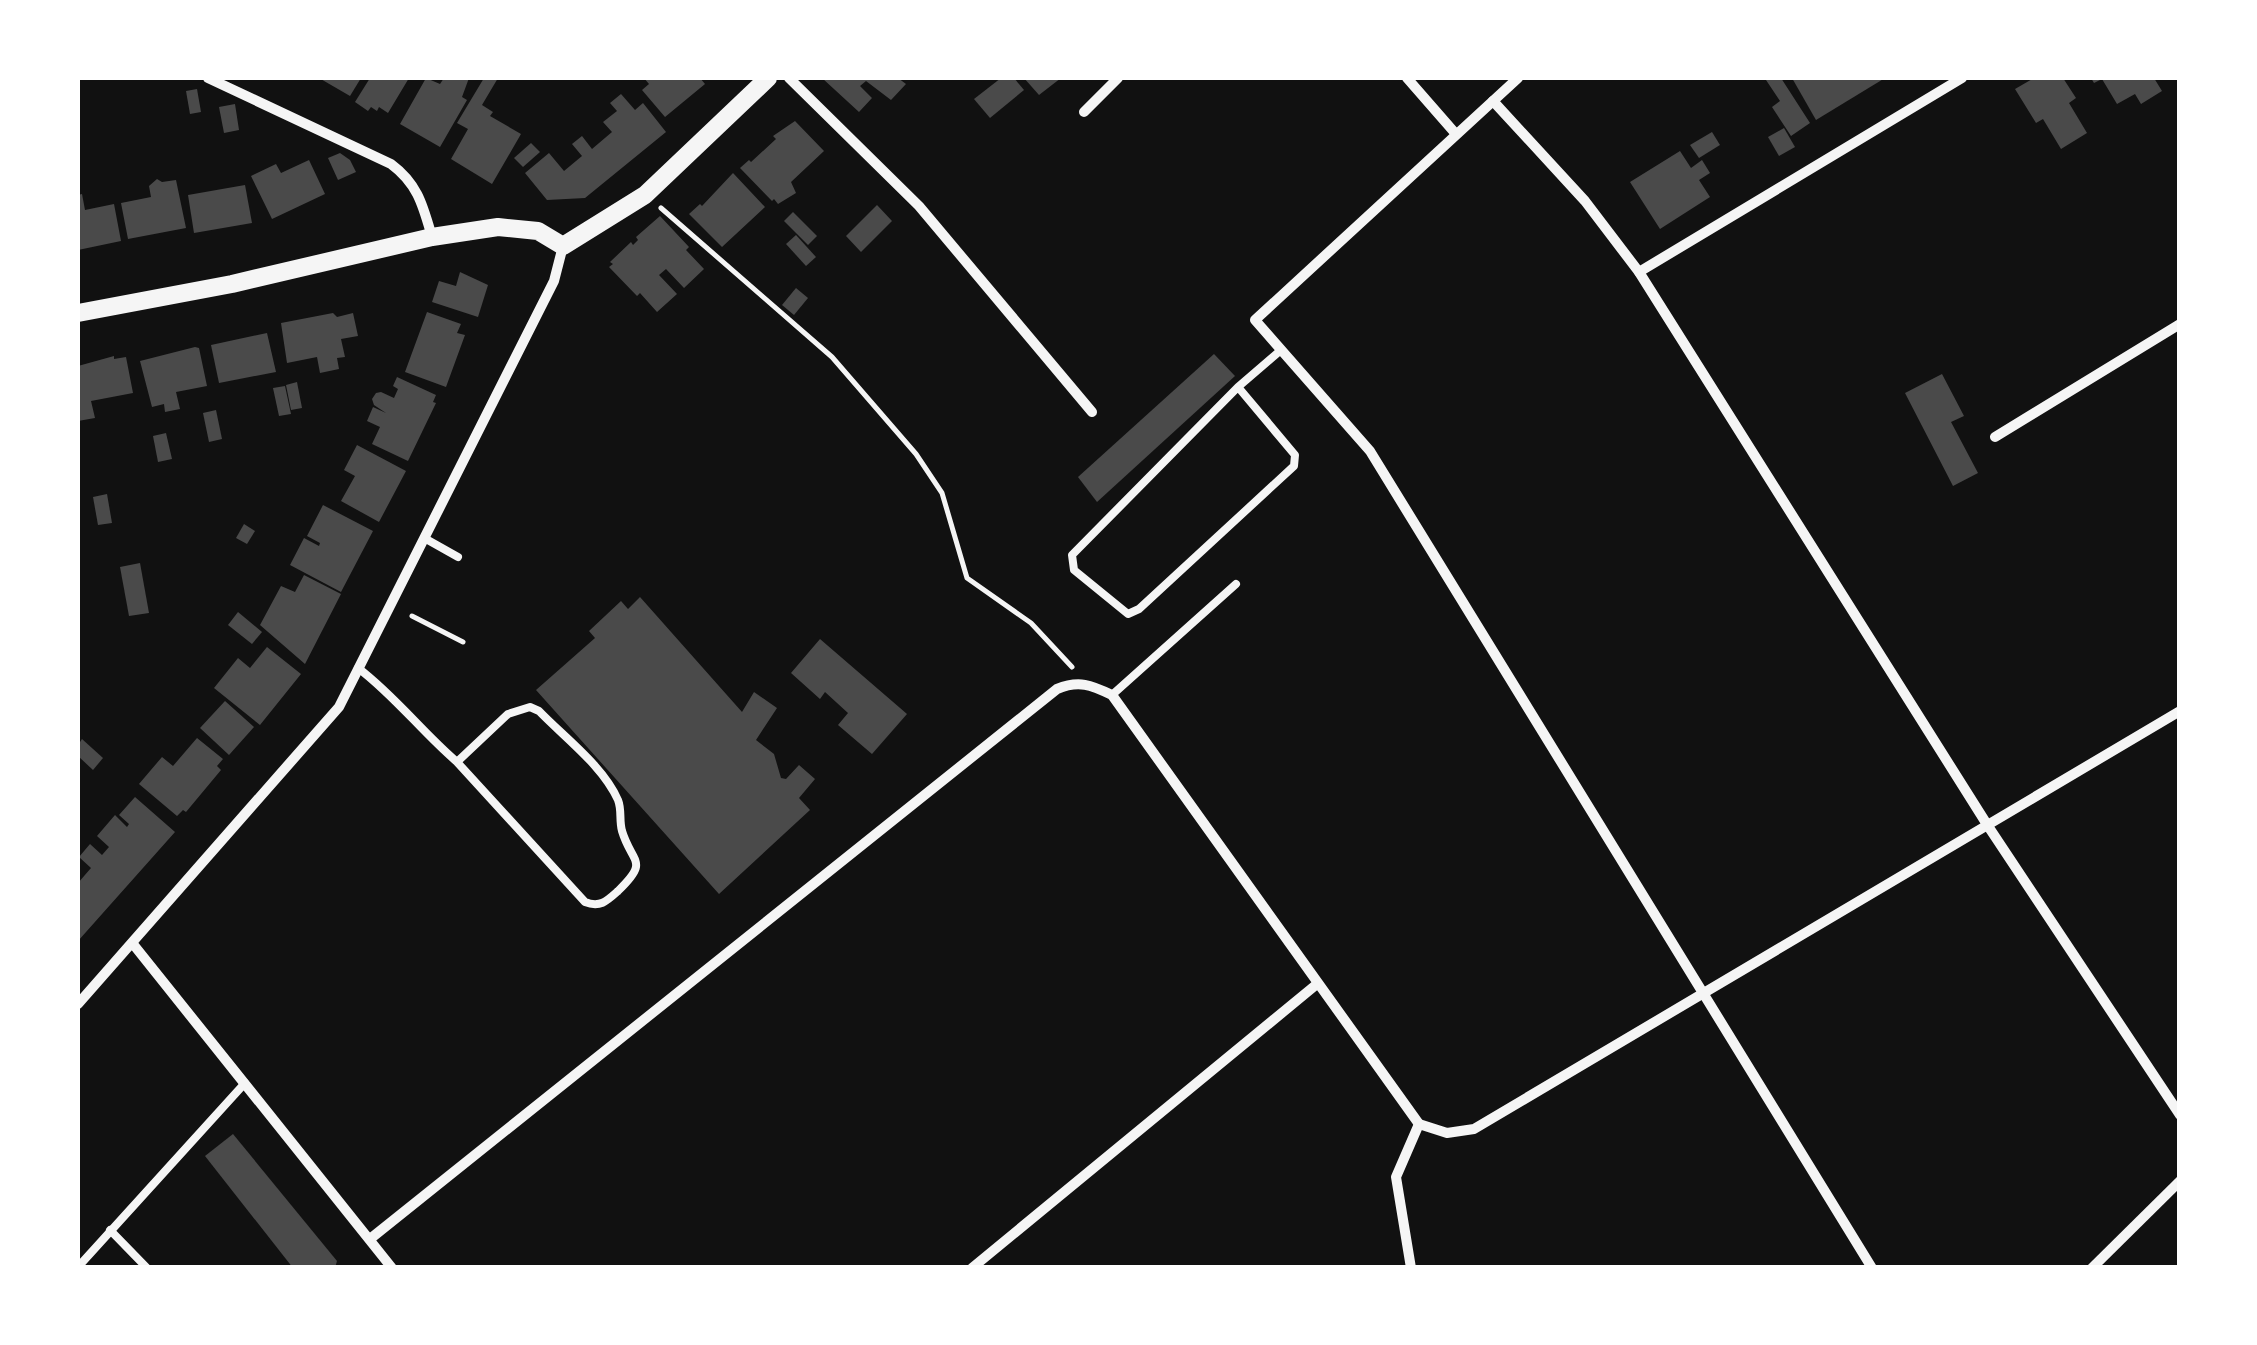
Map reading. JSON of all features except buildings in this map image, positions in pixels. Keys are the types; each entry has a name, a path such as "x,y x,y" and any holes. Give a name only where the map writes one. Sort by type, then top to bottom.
{"street":[{"path":"208,78 392,164 409,177 419,192 432,237"},
{"path":"78,1004 339,707 554,281 563,246 645,194 768,78"},
{"path":"790,78 920,206 1092,412"},
{"path":"1084,112 1118,78"},
{"path":"1407,78 1455,134"},
{"path":"1518,78 1254,320 1370,451 1872,1268"},
{"path":"1639,272 1962,78"},
{"path":"1492,101 1585,201 1639,272 1988,826 2180,1115"},
{"path":"78,313 498,226 538,231 563,246"},
{"path":"1995,437 2180,324"},
{"path":"370,1238 1057,689 1071,684 1088,683 1112,695 1419,1124 1447,1133 1474,1129 2180,711"},
{"path":"133,944 392,1268"},
{"path":"972,1268 1317,984"},
{"path":"1410,1268 1396,1176 1419,1124"},
{"path":"2092,1268 2180,1181"}],"lane":[{"path":"1238,388 1295,454 1294,466 1139,609 1128,614 1074,570 1072,555 1238,388 1281,350"},
{"path":"426,539 458,557"},
{"path":"1112,695 1236,584"},
{"path":"358,668 382,686 433,742 457,762 585,902 603,904 635,874 638,862 621,827 616,796 603,776 539,712 530,708 508,714 457,762"},
{"path":"78,1267 245,1083"},
{"path":"110,1230 147,1268"}],"path":[{"path":"645,194 832,357 916,454 942,493 967,578 1031,623 1088,683"},
{"path":"412,616 463,642"}]}
